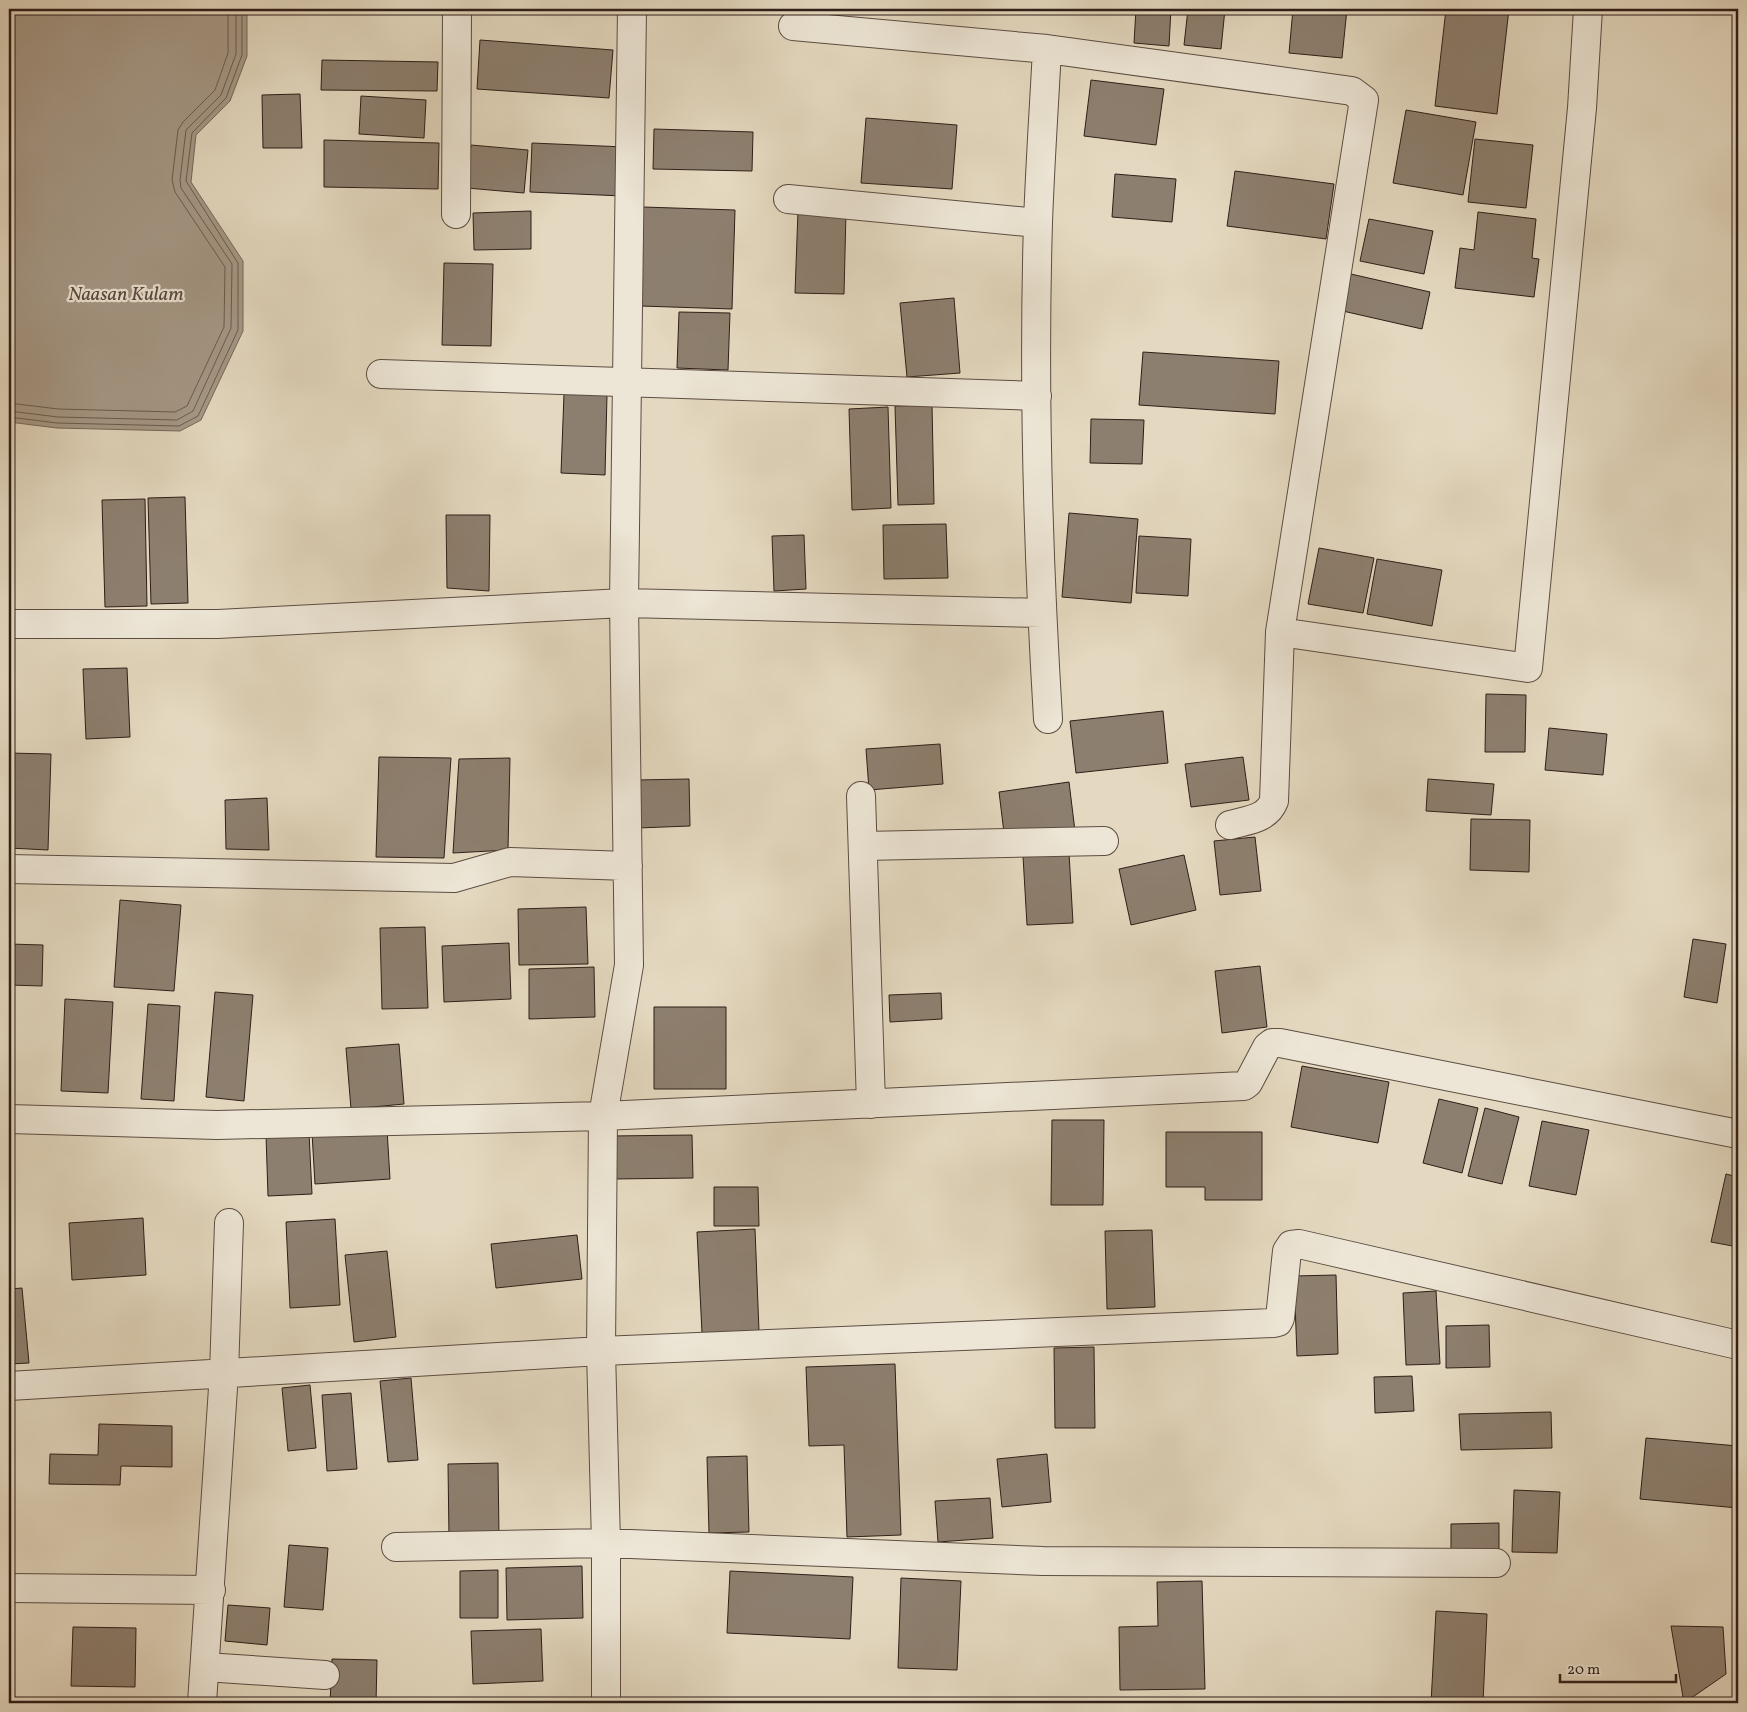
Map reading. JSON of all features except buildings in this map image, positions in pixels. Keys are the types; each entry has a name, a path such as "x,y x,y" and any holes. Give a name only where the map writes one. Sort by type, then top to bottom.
{"street":[{"path":"456,9 456,214"},
{"path":"606,1703 606,1543 601,1351 603,1116 629,965 624,603 632,9"},
{"path":"1280,632 1528,668 1582,108 1588,9"},
{"path":"793,26 1047,49 1352,91 1364,100 1280,632 1274,801 1271,809 1264,815 1230,825"},
{"path":"1047,49 1038,223 1037,396 1042,613 1048,719"},
{"path":"788,199 1038,223"},
{"path":"381,374 1037,396"},
{"path":"9,624 218,624 624,603 1042,613"},
{"path":"861,796 871,1104"},
{"path":"864,846 1104,841"},
{"path":"9,869 454,878 510,862 628,866"},
{"path":"9,1119 217,1125 603,1116 1244,1086 1248,1083 1267,1047 1280,1043 1738,1134"},
{"path":"202,1703 224,1373 229,1224"},
{"path":"9,1386 601,1351 1274,1323 1280,1318 1287,1251 1291,1245 1299,1244 1738,1345"},
{"path":"396,1547 606,1543 1043,1561 1496,1563"},
{"path":"9,1588 211,1590"},
{"path":"205,1667 325,1675"}],"water":[{"name":"Naasan Kulam","path":"9,9 247,9 247,56 230,101 196,135 191,182 243,261 243,331 201,420 180,431 57,428 9,422"}]}
